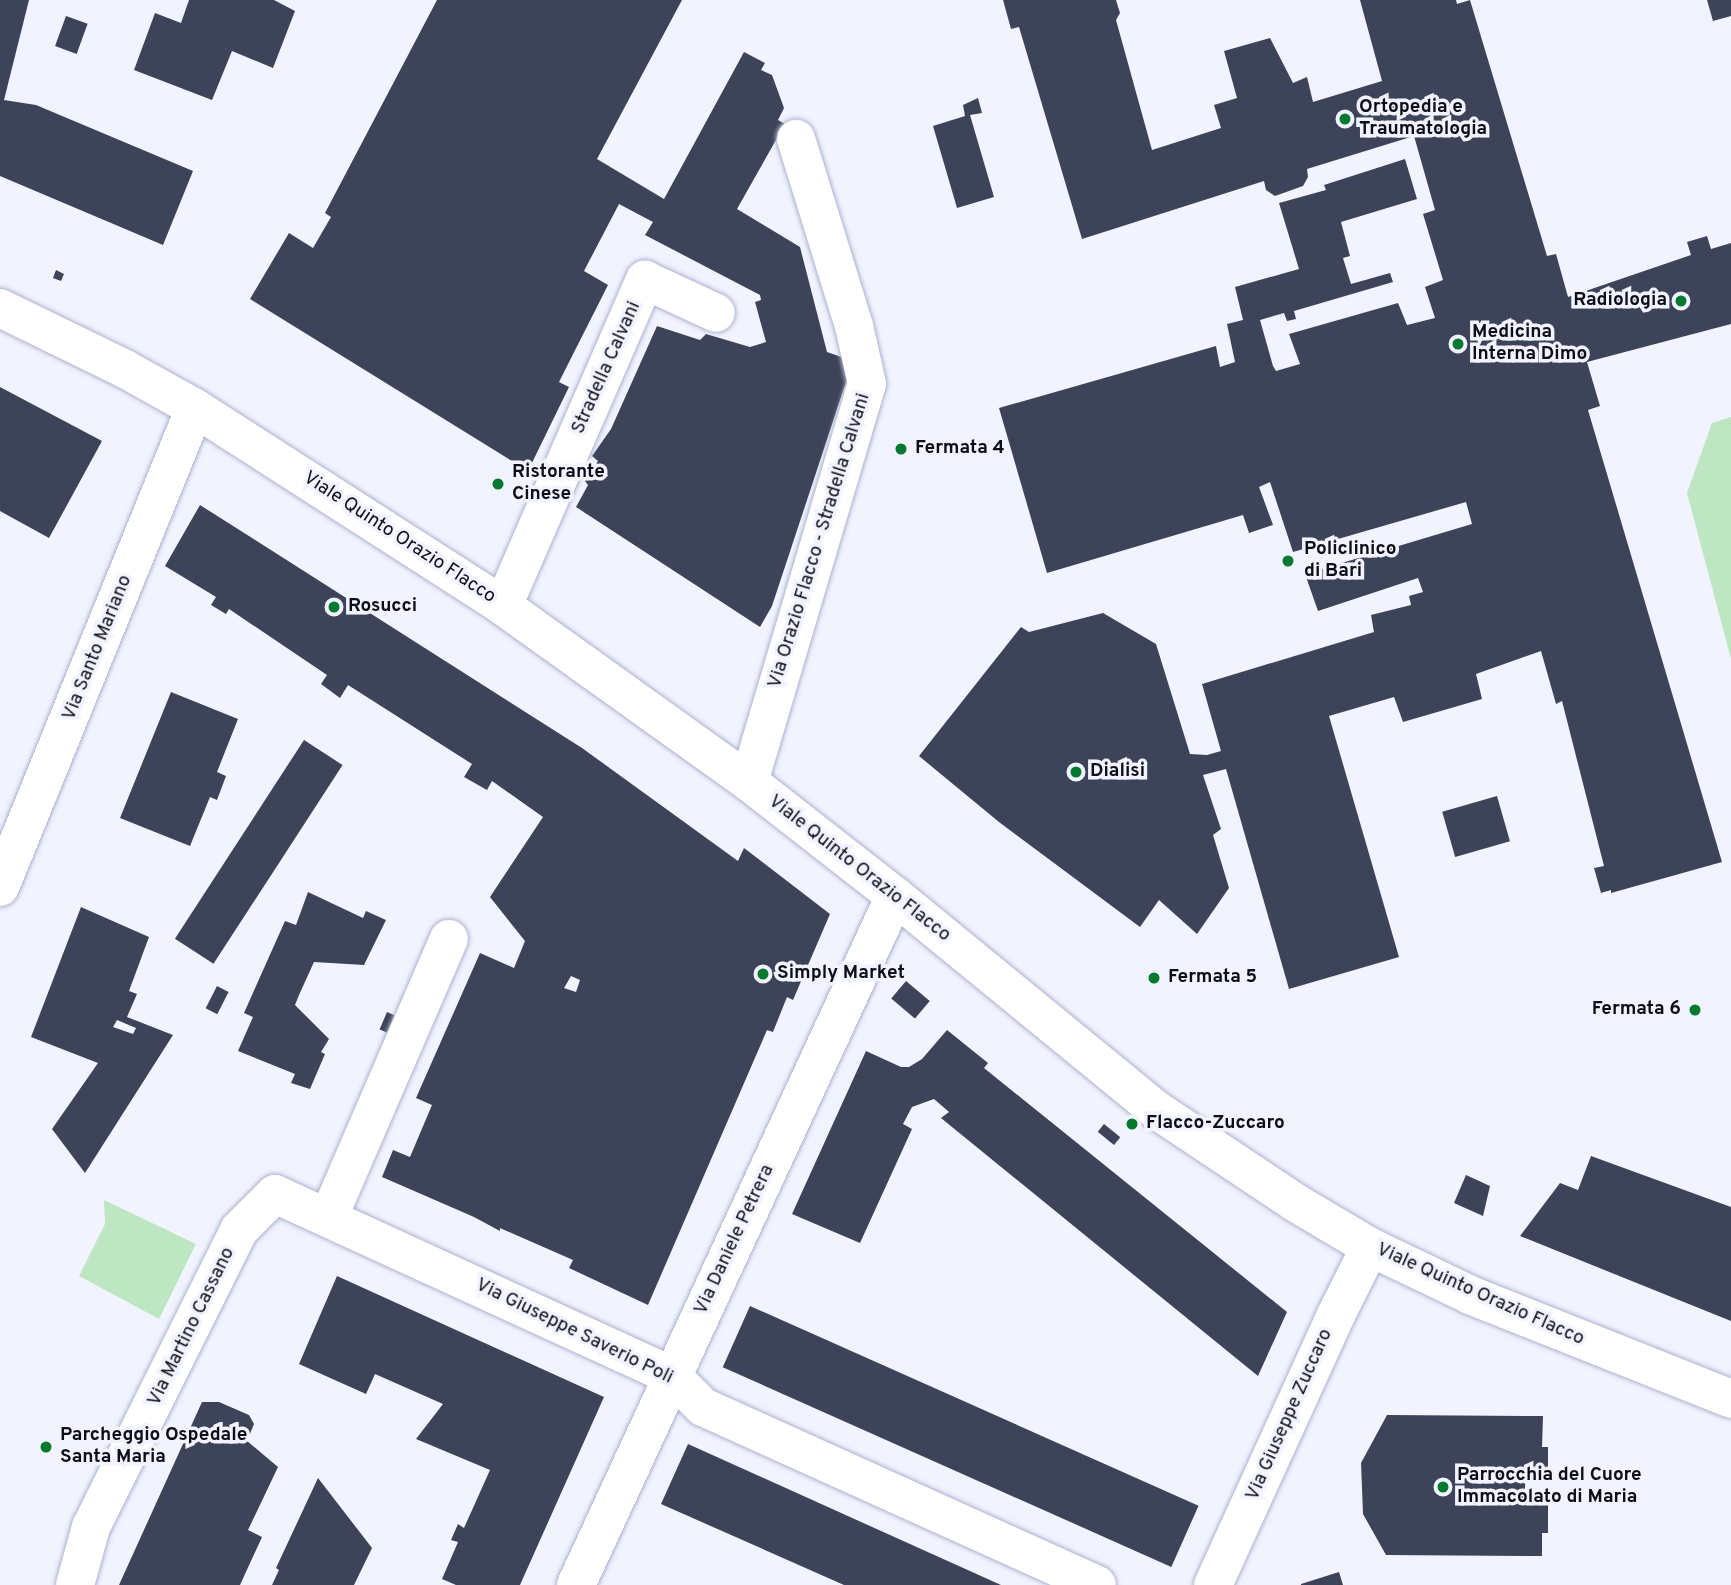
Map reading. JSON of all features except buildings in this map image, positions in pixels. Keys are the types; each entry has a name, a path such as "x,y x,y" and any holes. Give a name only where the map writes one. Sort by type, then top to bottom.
{"street":[{"name":"Via Orazio Flacco - Stradella Calvani","path":"749,782 867,384 854,326 796,139"},
{"name":"Stradella Calvani","path":"503,606 645,279 716,313"},
{"name":"Viale Quinto Orazio Flacco","path":"0,308 125,369 195,408 503,606 749,782 895,896 1155,1109 1296,1203 1370,1247 1470,1295 1731,1399"},
{"name":"Via Santo Mariano","path":"0,887 195,408"},
{"name":"Via Daniele Petrera","path":"576,1585 895,896"},
{"path":"330,1216 449,939"},
{"name":"Via Giuseppe Saverio Poli","path":"275,1194 330,1216 672,1376 703,1407 1097,1585"},
{"name":"Via Martino Cassano","path":"75,1585 92,1527 239,1230 275,1194"},
{"name":"Via Giuseppe Zuccaro","path":"1213,1585 1336,1315 1370,1247"}],"green space":[{"path":"1731,417 1731,659 1687,493 1712,423"},
{"path":"104,1200 196,1244 159,1319 79,1276 105,1224"}],"place":[{"name":"Ortopedia e Traumatologia","path":"1345,119"},
{"name":"Radiologia","path":"1681,301"},
{"name":"Medicina Interna Dimo","path":"1458,344"},
{"name":"Fermata 4","path":"901,449"},
{"name":"Ristorante Cinese","path":"498,484"},
{"name":"Policlinico di Bari","path":"1288,561"},
{"name":"Rosucci","path":"334,607"},
{"name":"Dialisi","path":"1076,772"},
{"name":"Simply Market","path":"763,974"},
{"name":"Fermata 5","path":"1154,978"},
{"name":"Fermata 6","path":"1695,1010"},
{"name":"Flacco-Zuccaro","path":"1132,1124"},
{"name":"Parcheggio Ospedale Santa Maria","path":"46,1447"},
{"name":"Parrocchia del Cuore Immacolato di Maria","path":"1443,1487"}]}
